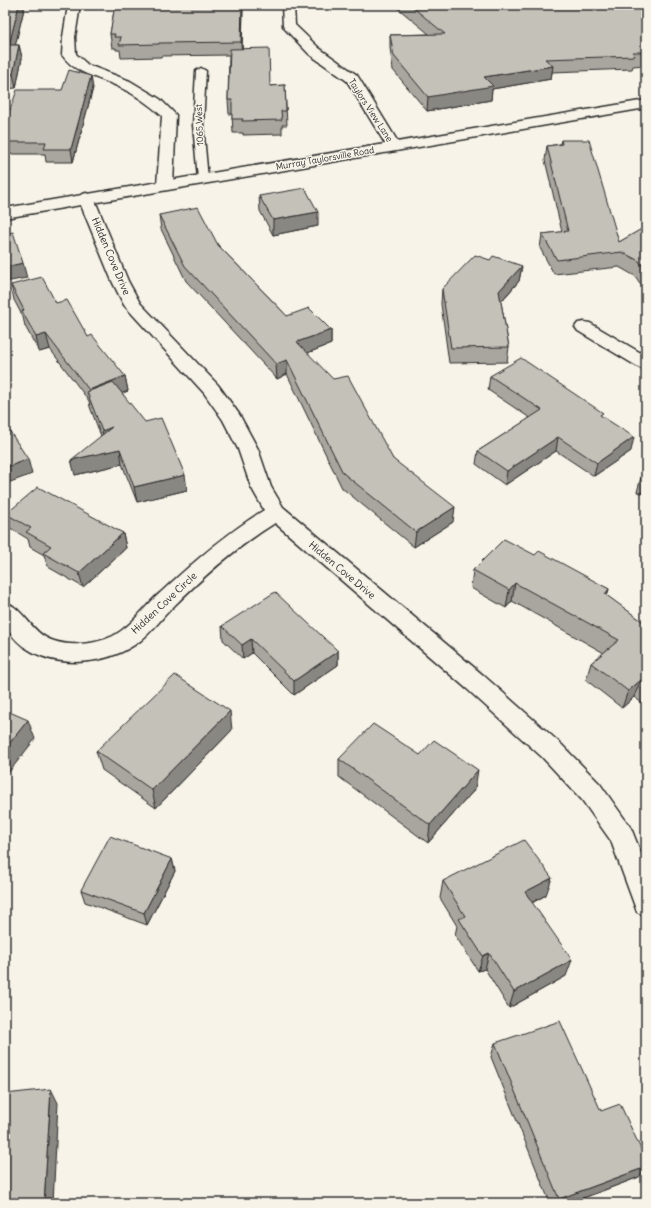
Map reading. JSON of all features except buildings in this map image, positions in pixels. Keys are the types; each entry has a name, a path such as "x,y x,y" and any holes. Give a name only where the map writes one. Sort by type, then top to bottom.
{"street":[{"path":"74,5 69,37 69,55 83,68 125,84 155,102 169,115 165,185"},
{"name":"Taylors View Lane","path":"288,5 289,26 314,50 352,78 394,146"},
{"name":"Murray Taylorsville Road","path":"5,213 86,198 646,104"},
{"name":"Hidden Cove Drive","path":"86,198 120,281 132,305 211,389 232,418 248,449 261,486 276,512 320,552 475,682 551,750 586,787 622,836 646,903"},
{"path":"584,327 646,364"},
{"name":"Hidden Cove Circle","path":"5,611 28,638 45,648 66,653 105,649 122,641 137,630 164,602 233,540 276,512"}],"lane":[{"name":"1065 West","path":"201,71 198,93 198,137 203,179"}]}
